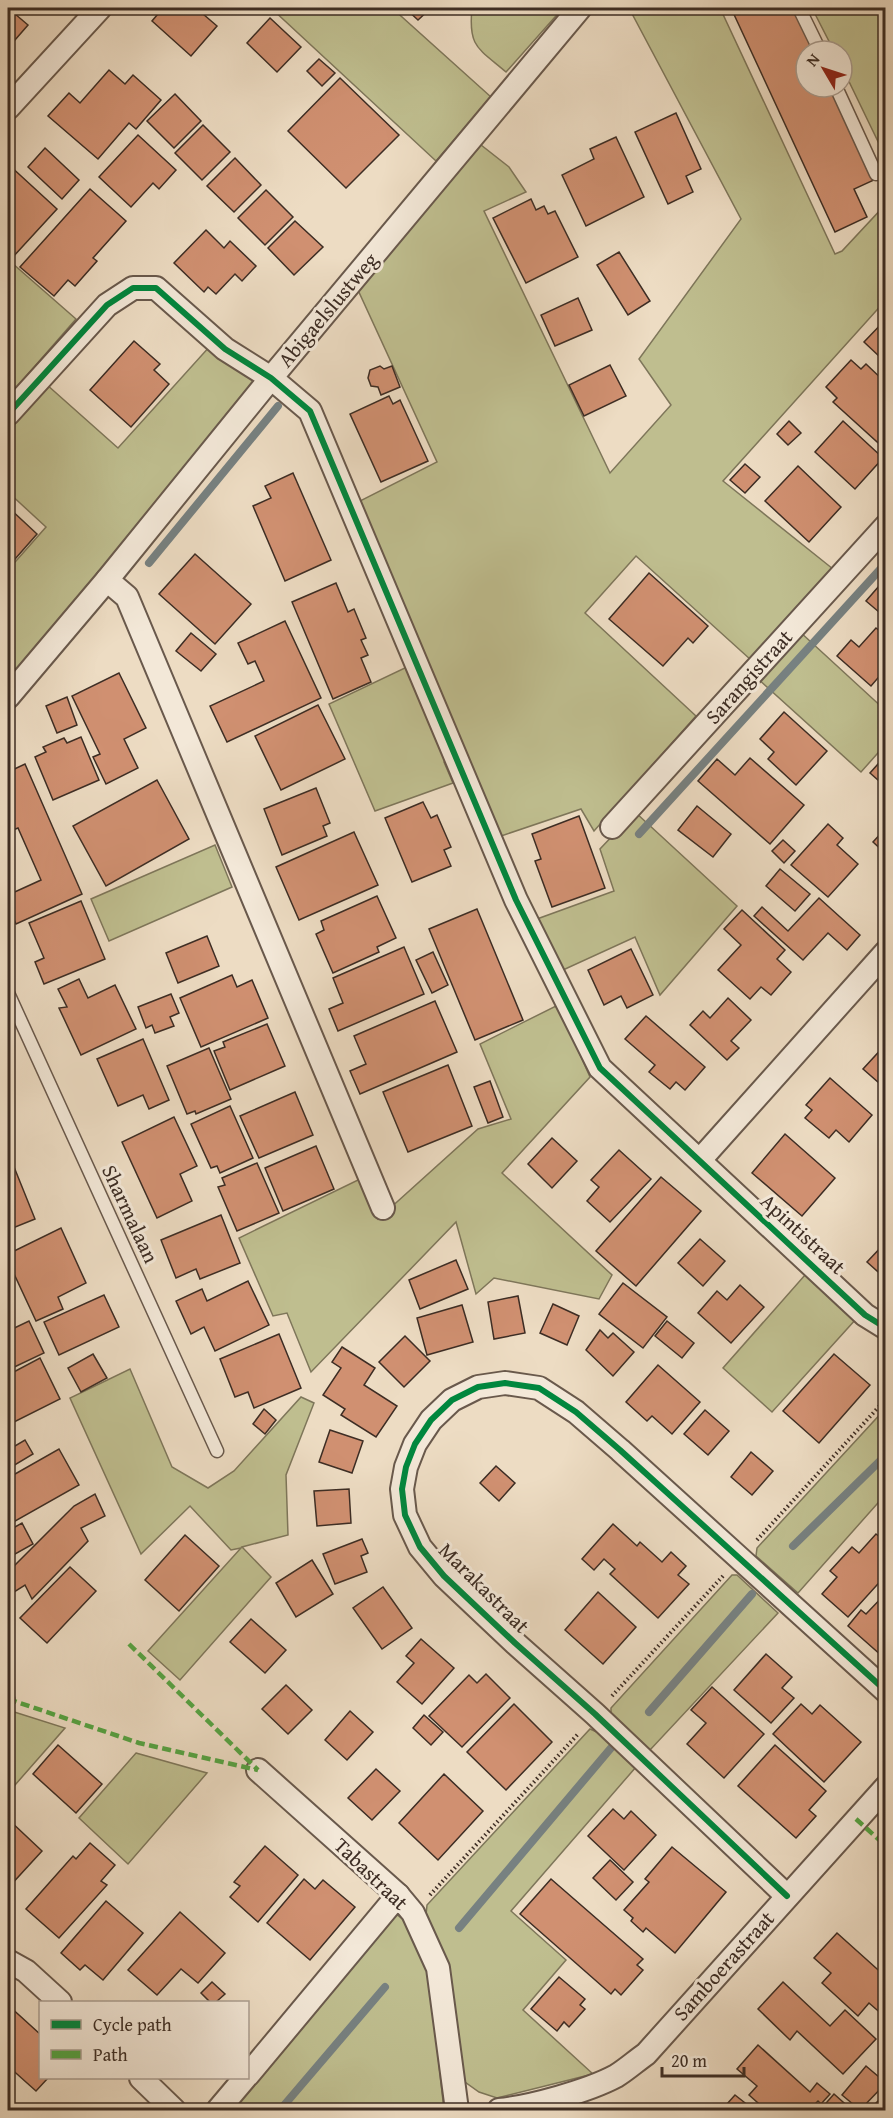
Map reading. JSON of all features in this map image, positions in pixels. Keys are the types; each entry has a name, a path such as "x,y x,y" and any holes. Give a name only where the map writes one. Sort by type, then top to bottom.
{"street":[{"path":"8,108 100,8"},
{"name":"Abigaelslustweg","path":"8,697 580,8"},
{"name":"Apintistraat","path":"8,414 107,305 133,288 156,288 177,304 225,349 271,378 310,411 516,900 600,1068 865,1315 885,1328"},
{"name":"Sarangistraat","path":"612,827 885,526"},
{"path":"107,580 127,597 382,1208"},
{"path":"700,1160 885,952"},
{"name":"Marakastraat","path":"787,1896 596,1714 515,1643 444,1576 420,1548 405,1515 402,1489 406,1467 415,1444 431,1420 453,1400 478,1388 505,1383 539,1388 576,1412 740,1557 885,1691"},
{"name":"Tabastraat","path":"258,1770 398,1894 413,1913 438,1968 457,2110"},
{"name":"Samboerastraat","path":"499,2110 513,2109 583,2089 616,2076 646,2054 885,1787"},
{"path":"249,2072 398,1894"},
{"path":"8,1960 26,1971 59,2001"},
{"path":"142,2079 174,2110"},
{"path":"218,2110 244,2079"}],"lane":[{"path":"799,8 814,39"},
{"path":"842,99 876,174"},
{"name":"Sharmalaan","path":"8,993 216,1451"}],"path":[{"path":"413,1913 885,1400"}],"shaded area":[{"path":"271,8 392,8 491,97 436,161"},
{"path":"472,8 563,8 506,72 477,46 472,31"},
{"path":"629,8 720,8 835,254 842,251 885,205 885,301 723,481 833,569 751,660 636,556 585,613 696,716 594,831 581,809 498,837 356,503 437,462 358,290 481,145 509,167 526,192 484,211 610,473 671,405 639,359 741,219"},
{"path":"812,8 885,8 885,156 854,92 854,39 828,39"},
{"path":"12,263 76,319 8,397 8,268"},
{"path":"211,345 257,384 8,683 8,570 46,527 8,492 8,427 46,384 118,448"},
{"path":"799,631 885,710 885,745 861,772 757,678"},
{"path":"409,666 448,760 444,762 453,783 375,811 329,704"},
{"path":"635,812 737,906 660,995 635,937 563,970 537,919 614,891 600,849"},
{"path":"215,845 232,887 109,941 91,899"},
{"path":"558,1005 590,1077 502,1173 612,1275 599,1299 494,1278 476,1294 456,1222 311,1372 287,1313 273,1316 239,1238 360,1179 378,1219 478,1129 511,1119 480,1044"},
{"path":"805,1275 856,1319 772,1412 723,1368"},
{"path":"130,1369 172,1467 208,1488 234,1471 301,1397 314,1403 286,1475 288,1535 242,1547 271,1577 180,1680 148,1651 241,1548 231,1550 190,1506 141,1554 70,1398"},
{"path":"885,1409 885,1495 798,1593 756,1556 757,1548"},
{"path":"732,1575 737,1575 778,1613 650,1750 611,1714 611,1708"},
{"path":"8,1710 65,1728 8,1793"},
{"path":"590,1729 599,1733 636,1767 511,1911 566,1960 523,2010 593,2074 497,2098 479,2092 465,2082 426,1915 427,1905"},
{"path":"136,1753 207,1773 128,1864 79,1818"},
{"path":"396,1914 405,1921 429,1975 444,2110 229,2110"}],"building":[{"path":"8,8 28,25 8,48"},
{"path":"163,8 196,8 217,26 191,56 152,21"},
{"path":"405,8 431,8 418,20"},
{"path":"731,8 794,8 808,39 794,39 794,99 837,99 874,180 854,189 867,217 835,232"},
{"path":"270,18 301,47 277,72 247,43"},
{"path":"319,59 335,73 322,86 307,71"},
{"path":"109,70 125,84 133,75 161,100 136,129 129,123 98,159 48,116 69,93 80,103"},
{"path":"340,78 399,135 346,188 288,131"},
{"path":"175,94 201,121 174,148 147,121"},
{"path":"676,113 701,169 686,176 693,192 668,204 635,132"},
{"path":"203,125 230,152 202,180 175,153"},
{"path":"138,135 176,170 159,189 153,183 131,207 99,177"},
{"path":"616,137 644,197 586,226 562,175 594,159 590,149"},
{"path":"45,148 79,180 62,199 28,167"},
{"path":"235,158 261,185 234,212 207,186"},
{"path":"8,164 57,209 12,258 8,254"},
{"path":"90,189 126,221 93,258 97,261 75,286 68,280 54,296 20,267"},
{"path":"266,190 293,217 265,245 238,218"},
{"path":"531,199 536,210 544,206 548,214 555,211 578,257 526,283 493,218"},
{"path":"295,221 323,247 294,275 268,248"},
{"path":"206,230 224,248 230,241 256,266 242,281 235,274 216,294 208,287 204,292 174,263"},
{"path":"619,252 650,301 628,315 597,265"},
{"path":"578,298 592,330 555,346 541,315"},
{"path":"886,319 886,353 881,358 864,342"},
{"path":"134,341 160,364 154,370 169,384 131,427 90,390"},
{"path":"851,360 861,369 866,364 886,383 886,450 833,402 837,398 826,387"},
{"path":"610,365 626,396 584,416 569,385"},
{"path":"380,366 384,369 392,366 400,387 381,395 378,387 371,386 368,378 370,370"},
{"path":"389,396 393,404 400,400 428,461 381,482 350,414"},
{"path":"789,421 801,433 788,445 777,434"},
{"path":"843,421 883,458 855,489 815,452"},
{"path":"745,464 760,477 745,493 730,480"},
{"path":"798,466 841,507 809,542 765,501"},
{"path":"293,473 331,560 285,581 253,506 271,498 265,486"},
{"path":"8,507 37,534 8,567"},
{"path":"195,554 251,604 215,644 159,594"},
{"path":"649,573 708,626 693,643 688,638 663,666 609,619"},
{"path":"886,578 886,618 866,601"},
{"path":"336,583 348,612 354,609 366,638 361,640 368,655 361,658 371,682 333,699 292,602"},
{"path":"285,621 321,698 227,742 210,706 264,681 255,661 248,664 238,643"},
{"path":"876,628 886,636 886,675 883,672 871,686 837,656 851,640 859,647"},
{"path":"191,633 216,654 201,671 176,651"},
{"path":"119,673 146,728 124,739 138,768 106,784 93,757 100,754 72,696"},
{"path":"67,697 77,725 57,733 46,706"},
{"path":"318,705 345,759 281,790 255,736"},
{"path":"784,712 827,751 796,785 768,759 774,752 760,739"},
{"path":"81,737 99,780 53,800 35,757 46,752 43,747 64,738 67,743"},
{"path":"886,755 886,787 870,773"},
{"path":"750,758 804,805 770,844 698,781 717,759 735,775"},
{"path":"25,764 82,894 16,924 8,905 8,895 41,880 18,828 8,832 8,772"},
{"path":"157,780 189,839 106,886 73,826"},
{"path":"316,788 330,823 323,826 327,836 282,855 264,809"},
{"path":"423,802 431,818 437,815 451,847 444,850 451,866 412,882 385,818"},
{"path":"697,806 731,834 713,857 678,830"},
{"path":"579,816 605,888 552,907 535,861 541,859 532,834"},
{"path":"828,824 843,838 837,845 858,864 828,897 791,865"},
{"path":"886,828 886,854 873,842"},
{"path":"354,832 378,885 299,920 276,867"},
{"path":"783,840 795,851 784,863 772,851"},
{"path":"780,869 810,894 795,911 766,886"},
{"path":"377,896 396,938 377,947 379,952 333,973 316,934 324,930 321,921"},
{"path":"819,898 860,935 847,950 828,933 803,960 754,916 762,907 788,931"},
{"path":"81,901 105,959 44,984 35,962 44,958 29,923"},
{"path":"477,909 523,1020 475,1040 429,929"},
{"path":"742,910 785,950 777,959 791,972 771,995 761,987 750,999 718,970 741,945 724,929"},
{"path":"207,936 219,966 178,983 166,953"},
{"path":"404,947 424,994 338,1031 329,1009 343,1003 333,978"},
{"path":"631,949 653,995 627,1008 621,996 604,1005 588,970"},
{"path":"433,952 448,985 432,993 416,960"},
{"path":"232,975 237,987 252,980 268,1018 201,1047 180,998"},
{"path":"79,979 88,998 115,985 136,1029 81,1055 59,1008 67,1007 58,989"},
{"path":"171,994 179,1013 170,1017 174,1026 155,1033 152,1025 146,1028 138,1007"},
{"path":"728,998 751,1020 731,1041 739,1048 727,1060 690,1025 703,1011 710,1018"},
{"path":"435,1001 457,1052 360,1094 350,1071 366,1064 354,1036"},
{"path":"646,1016 705,1067 685,1090 676,1082 670,1089 649,1072 655,1065 625,1039"},
{"path":"267,1024 285,1066 230,1090 214,1051 225,1047 223,1042"},
{"path":"143,1039 169,1100 149,1109 143,1095 118,1106 97,1059"},
{"path":"886,1044 886,1089 863,1069"},
{"path":"209,1048 231,1099 196,1114 195,1111 187,1114 167,1066"},
{"path":"448,1065 472,1126 408,1152 383,1092"},
{"path":"830,1078 872,1115 849,1142 836,1130 829,1138 805,1118 812,1110 806,1105"},
{"path":"490,1081 503,1117 488,1123 474,1087"},
{"path":"295,1092 313,1135 259,1158 240,1116"},
{"path":"230,1106 253,1158 220,1173 217,1166 211,1168 191,1124"},
{"path":"174,1117 197,1166 180,1174 192,1201 157,1218 122,1142"},
{"path":"785,1134 835,1178 802,1216 752,1173"},
{"path":"552,1138 577,1161 552,1188 528,1164"},
{"path":"316,1146 334,1189 283,1211 265,1168"},
{"path":"619,1150 651,1179 610,1222 587,1201 599,1187 591,1180"},
{"path":"8,1152 35,1219 8,1230"},
{"path":"257,1163 279,1213 237,1231 218,1187 225,1185 222,1178"},
{"path":"661,1177 701,1211 636,1286 596,1251"},
{"path":"221,1215 240,1263 200,1279 196,1269 176,1278 161,1240"},
{"path":"61,1228 86,1283 58,1297 63,1309 36,1321 8,1261 8,1254"},
{"path":"700,1239 725,1261 703,1286 678,1263"},
{"path":"886,1242 886,1279 867,1262"},
{"path":"456,1260 468,1289 420,1309 409,1280"},
{"path":"248,1281 269,1325 215,1351 204,1327 191,1334 176,1301 202,1289 207,1301"},
{"path":"623,1283 667,1317 643,1348 599,1314"},
{"path":"740,1285 764,1307 731,1343 698,1313 717,1291 727,1300"},
{"path":"104,1295 119,1327 59,1355 44,1322"},
{"path":"518,1296 525,1333 494,1339 488,1302"},
{"path":"553,1304 579,1316 567,1345 540,1333"},
{"path":"462,1305 473,1342 427,1355 417,1318"},
{"path":"29,1321 44,1353 8,1370 8,1331"},
{"path":"667,1321 694,1343 682,1358 655,1336"},
{"path":"600,1330 608,1338 613,1333 634,1352 613,1376 586,1350"},
{"path":"279,1334 301,1388 254,1408 248,1392 235,1397 220,1359"},
{"path":"405,1336 430,1361 404,1387 379,1362"},
{"path":"342,1347 375,1368 364,1385 397,1406 376,1437 341,1415 345,1409 323,1395 341,1368 332,1362"},
{"path":"93,1354 107,1378 81,1392 68,1368"},
{"path":"834,1354 870,1385 819,1443 783,1411"},
{"path":"40,1358 60,1399 8,1425 8,1375"},
{"path":"658,1365 700,1402 672,1434 652,1416 647,1421 626,1402"},
{"path":"264,1409 276,1420 265,1434 253,1424"},
{"path":"705,1410 729,1431 708,1455 684,1434"},
{"path":"330,1430 363,1441 352,1473 319,1462"},
{"path":"25,1440 33,1454 8,1469 8,1445 10,1449"},
{"path":"59,1449 79,1485 10,1524 8,1478"},
{"path":"751,1452 773,1471 752,1495 731,1477"},
{"path":"496,1466 515,1483 499,1501 480,1483"},
{"path":"349,1489 351,1523 317,1526 314,1491"},
{"path":"95,1494 105,1516 81,1528 88,1541 32,1599 25,1585 11,1594 8,1587 8,1572 74,1506"},
{"path":"22,1523 33,1544 8,1558 8,1531"},
{"path":"613,1524 637,1546 640,1542 662,1562 671,1552 686,1566 678,1575 689,1584 658,1618 610,1574 615,1569 604,1559 594,1570 582,1559"},
{"path":"876,1534 886,1542 886,1575 848,1617 822,1594 837,1577 830,1571 852,1547 859,1553"},
{"path":"185,1535 219,1566 179,1611 145,1580"},
{"path":"362,1539 368,1553 361,1556 367,1572 335,1584 323,1554"},
{"path":"312,1560 333,1594 296,1617 276,1583"},
{"path":"70,1567 96,1591 47,1643 20,1618"},
{"path":"383,1587 412,1628 382,1649 353,1608"},
{"path":"598,1592 636,1627 603,1664 565,1630"},
{"path":"886,1593 886,1652 882,1656 848,1626 861,1610 866,1614"},
{"path":"251,1619 286,1650 265,1673 230,1642"},
{"path":"421,1639 454,1668 422,1704 397,1682 414,1663 406,1656"},
{"path":"766,1654 792,1677 782,1688 794,1698 771,1723 734,1690"},
{"path":"486,1674 510,1698 462,1747 429,1716 469,1675 477,1683"},
{"path":"286,1685 312,1710 288,1734 262,1709"},
{"path":"712,1687 764,1734 724,1778 687,1744 706,1723 691,1710"},
{"path":"514,1704 552,1742 506,1790 467,1752"},
{"path":"801,1704 812,1714 820,1705 861,1742 824,1782 773,1734"},
{"path":"350,1711 373,1732 347,1760 325,1740"},
{"path":"424,1715 443,1732 431,1745 413,1728"},
{"path":"58,1745 102,1784 76,1813 33,1774"},
{"path":"775,1745 826,1791 809,1810 816,1816 796,1838 738,1786"},
{"path":"376,1769 400,1791 372,1820 348,1798"},
{"path":"444,1774 483,1811 438,1860 399,1823"},
{"path":"613,1809 624,1819 631,1811 656,1835 624,1870 588,1836"},
{"path":"8,1819 42,1851 8,1888"},
{"path":"90,1843 115,1865 101,1881 107,1885 59,1938 26,1909 73,1856 76,1859"},
{"path":"265,1846 298,1875 258,1922 230,1897 240,1886 234,1882"},
{"path":"672,1847 726,1892 675,1953 646,1928 643,1932 631,1921 633,1918 624,1910 649,1882 645,1879"},
{"path":"610,1860 633,1882 616,1900 593,1878"},
{"path":"304,1879 315,1889 323,1880 355,1907 310,1960 267,1923"},
{"path":"551,1879 643,1959 637,1965 643,1970 621,1995 615,1989 611,1994 520,1914"},
{"path":"106,1901 143,1933 103,1980 85,1965 80,1970 61,1953"},
{"path":"180,1912 225,1953 198,1983 181,1969 157,1995 128,1970"},
{"path":"837,1933 886,1977 884,2016 869,2003 858,2016 822,1983 831,1973 814,1958"},
{"path":"559,1977 585,1999 580,2005 585,2009 569,2027 564,2022 557,2031 531,2009"},
{"path":"212,1982 225,1994 217,2001 209,2001 201,1993"},
{"path":"783,1982 830,2026 845,2010 876,2039 843,2074 797,2031 790,2040 758,2009"},
{"path":"8,2005 39,2033 39,2079 47,2079 36,2091 8,2066"},
{"path":"758,2045 810,2092 817,2083 830,2094 821,2104 818,2101 809,2110 766,2110 749,2095 757,2086 737,2069"},
{"path":"866,2066 886,2083 860,2110 842,2095"},
{"path":"834,2094 852,2110 820,2110"},
{"path":"735,2095 754,2110 734,2110 727,2104"},
{"path":"884,2095 886,2110 869,2110"}],"waterway":[{"path":"149,563 278,406"},
{"path":"639,834 886,563"},
{"path":"793,1546 886,1455"},
{"path":"649,1712 752,1594"},
{"path":"459,1928 611,1748"},
{"path":"280,2110 385,1987"}],"marked path":[{"path":"129,1644 258,1770"},
{"path":"8,1699 139,1743 258,1770"},
{"path":"856,1819 886,1846"}],"cycle path":[{"path":"8,414 107,305 133,288 156,288 225,349 271,378 310,411 516,900 600,1068 865,1315 886,1328"},
{"path":"787,1896 595,1714 444,1576 420,1547 405,1515 402,1489 406,1467 415,1444 431,1420 452,1400 478,1387 505,1383 539,1388 576,1412 620,1450 886,1691"}]}
